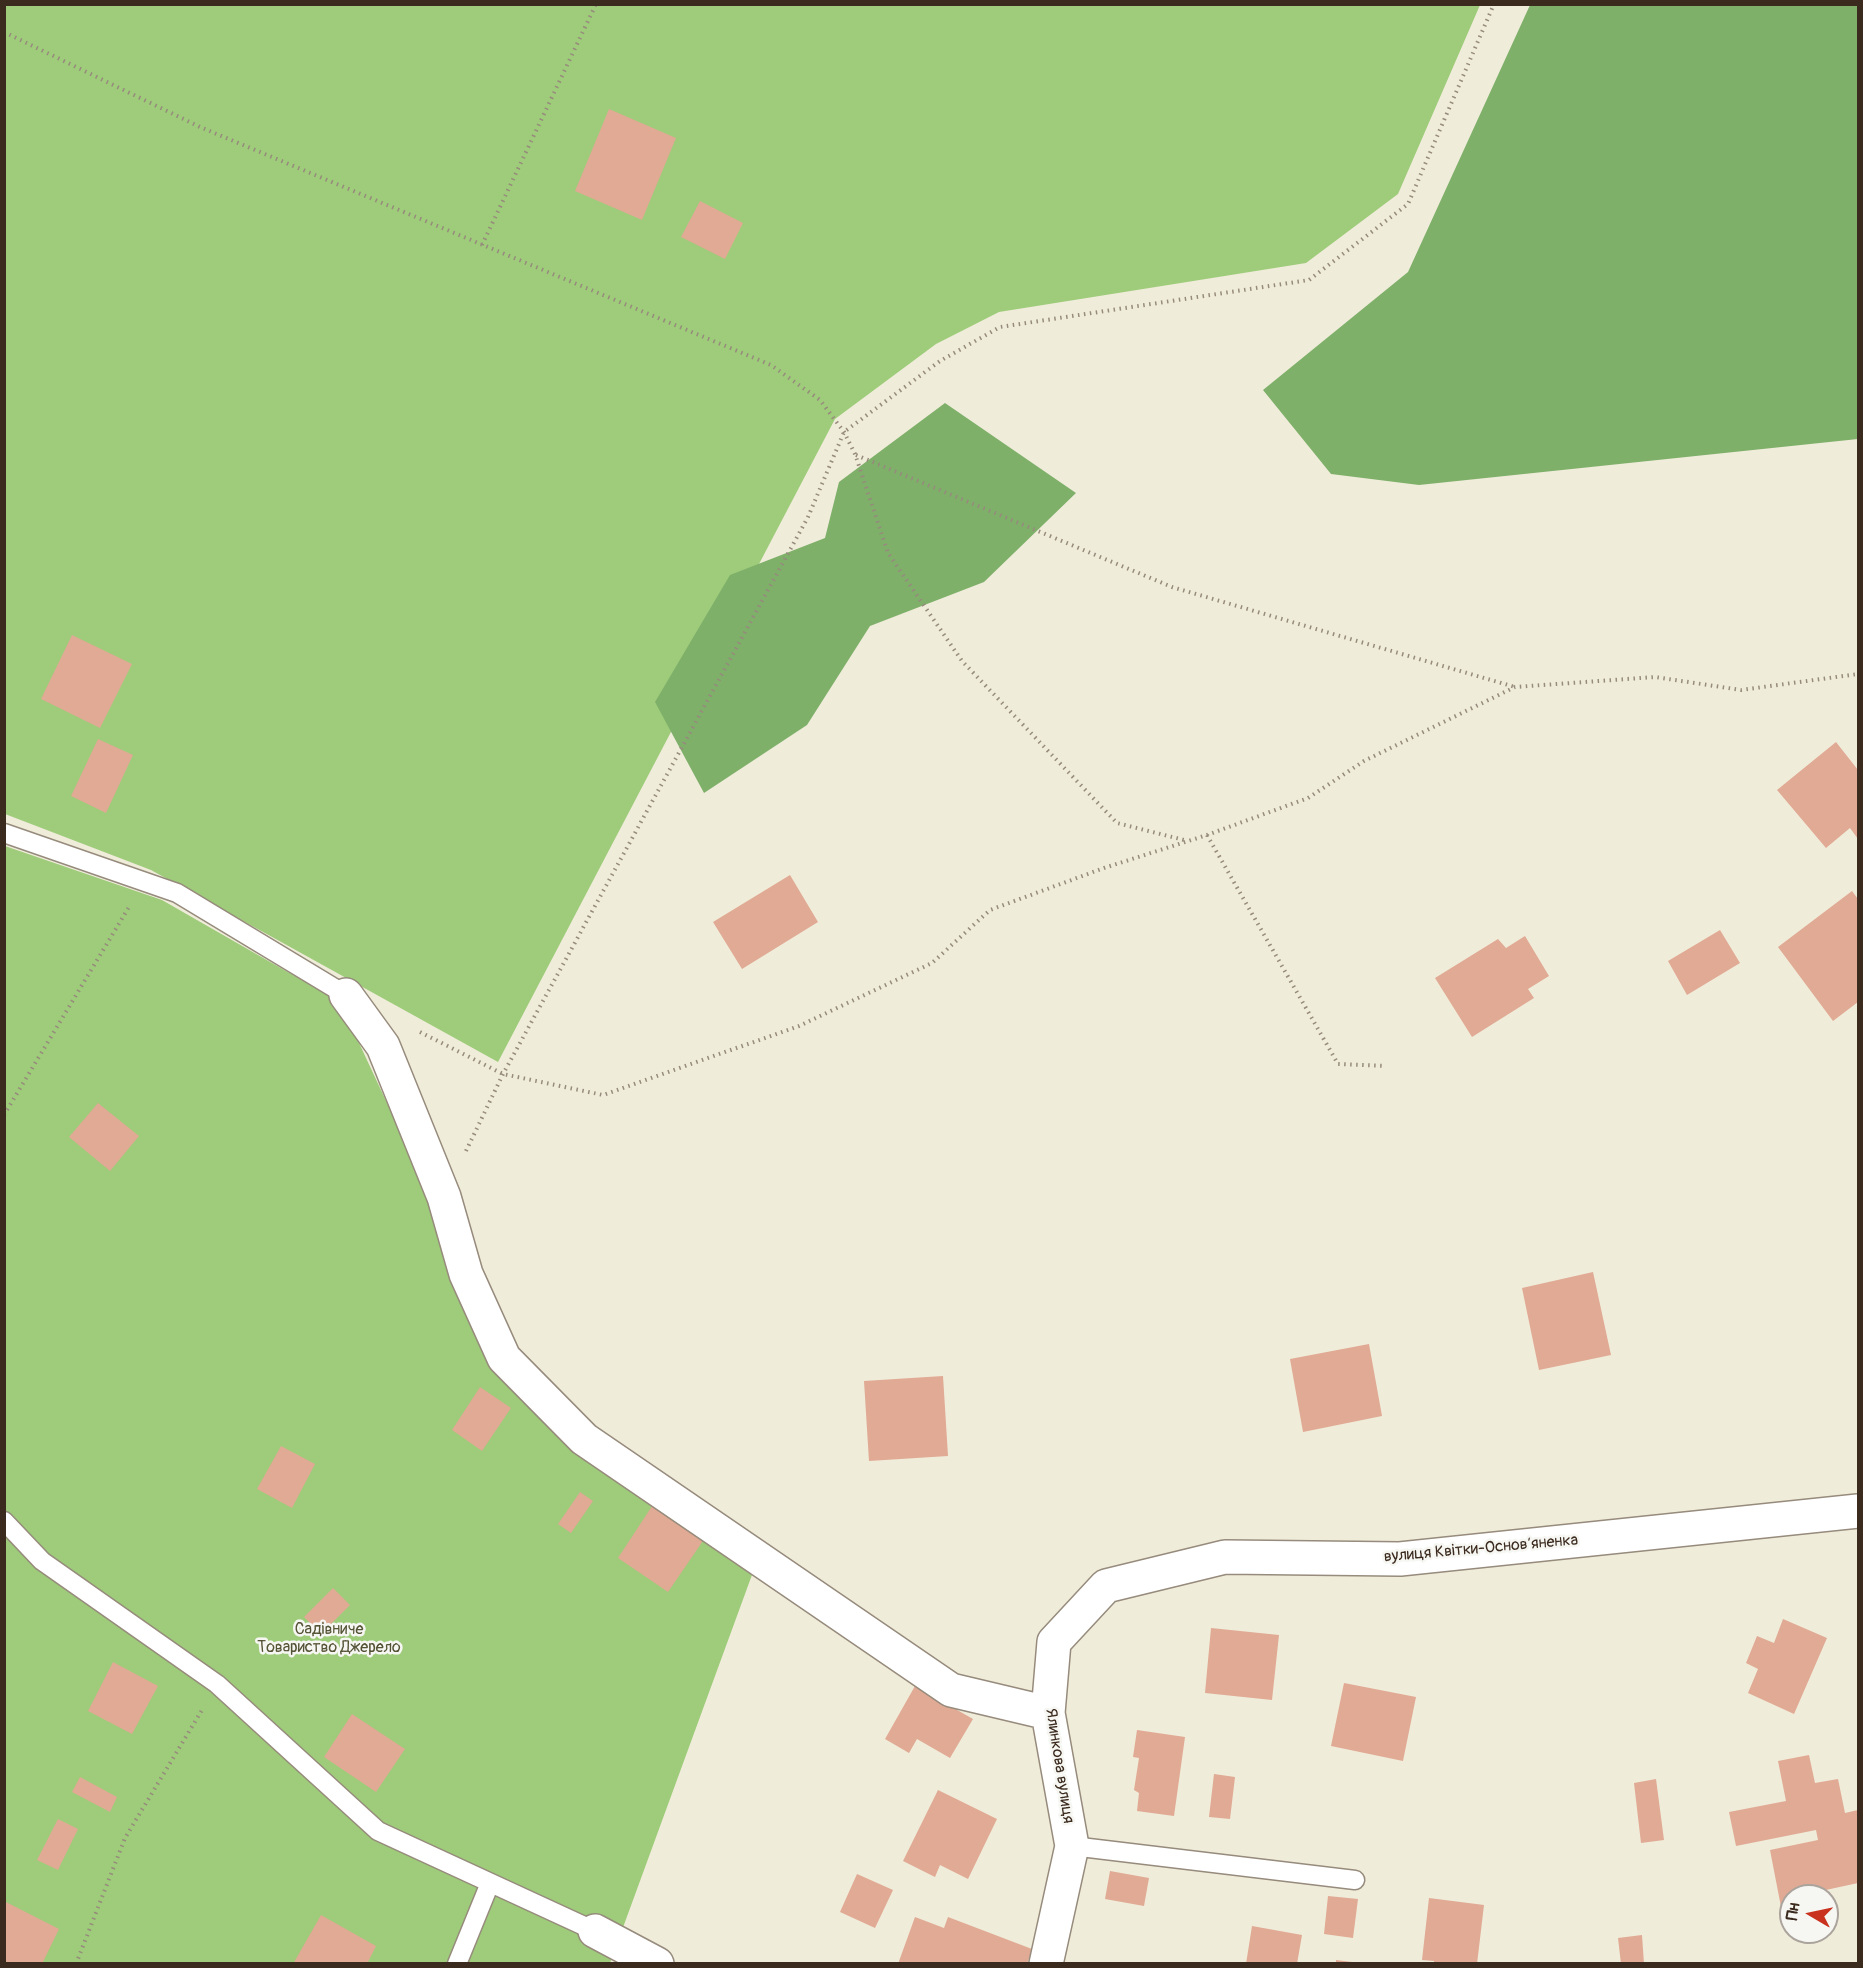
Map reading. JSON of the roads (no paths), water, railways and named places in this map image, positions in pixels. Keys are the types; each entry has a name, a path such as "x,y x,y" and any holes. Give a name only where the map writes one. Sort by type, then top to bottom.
{"street":[{"path":"346,995 383,1046 444,1197 466,1274 504,1358 584,1439 951,1690 1048,1713"},
{"name":"вулиця Квітки-Основʼяненка","path":"1106,1586 1225,1557 1400,1559 1858,1511"},
{"name":"Ялинкова вулиця","path":"1046,1964 1072,1846 1048,1713 1054,1642 1106,1586"},
{"path":"595,1931 657,1964"}],"lane":[{"path":"4,833 177,893 346,995"},
{"path":"4,1521 42,1561 217,1684 378,1831 595,1931"},
{"path":"1072,1846 1355,1880"},
{"path":"457,1964 490,1883"}],"park label":[{"name":"Садівниче Товариство Джерело","path":"329,1639"}]}
